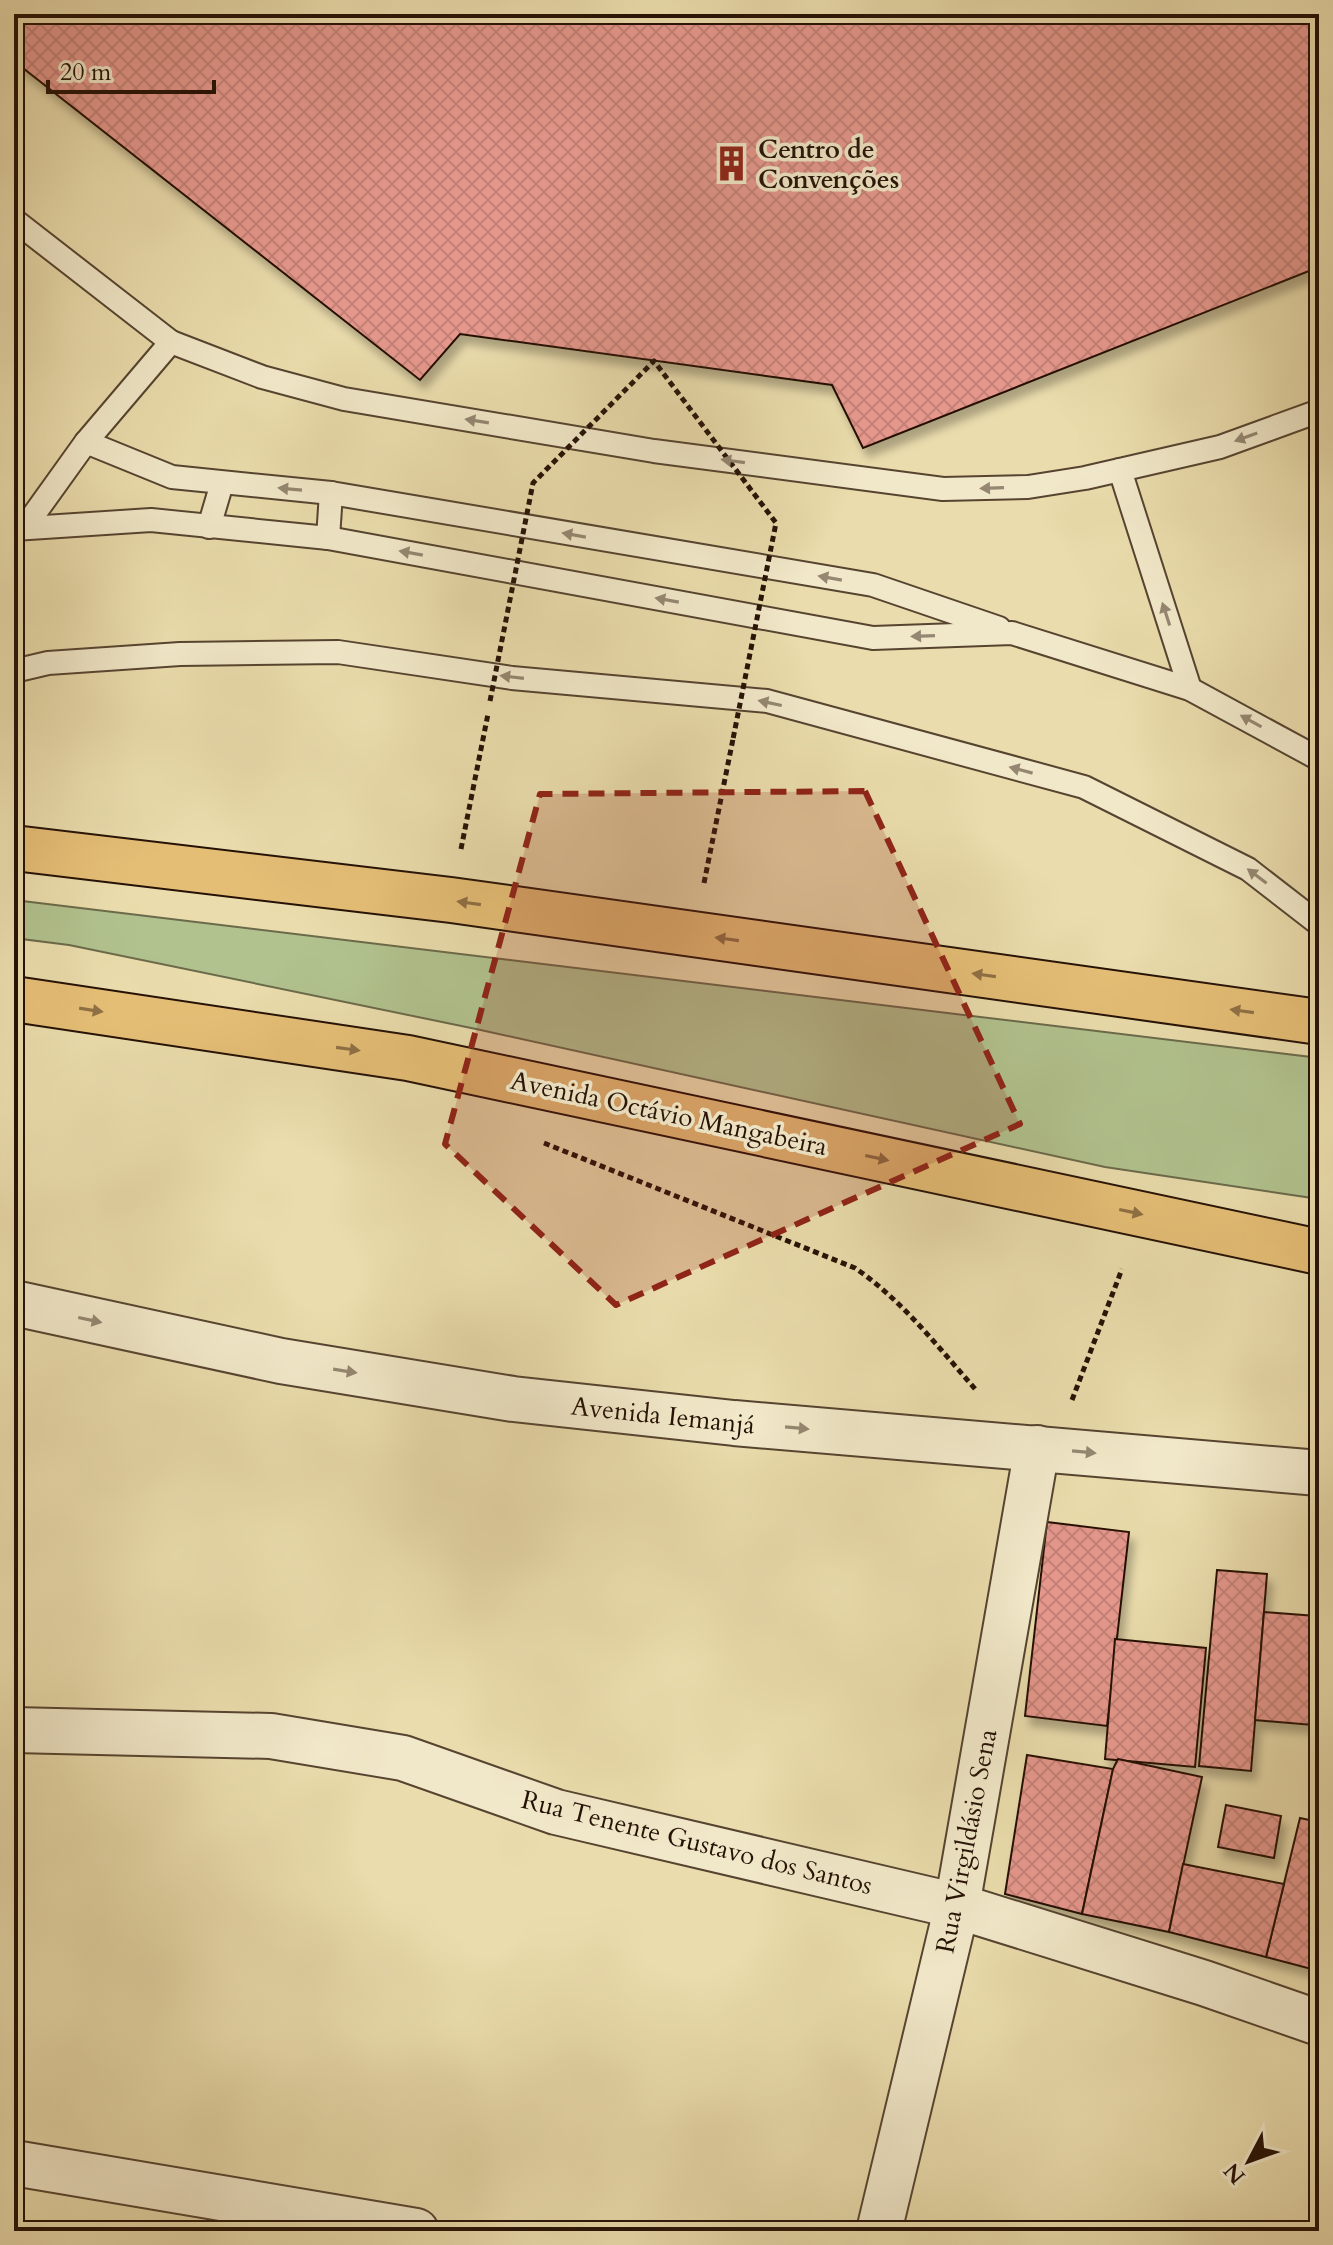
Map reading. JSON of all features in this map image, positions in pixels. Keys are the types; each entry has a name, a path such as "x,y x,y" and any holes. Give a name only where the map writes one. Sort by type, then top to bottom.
{"main road":[{"path":"14,848 451,900 1319,1022"},
{"name":"Avenida Octávio Mangabeira","path":"14,999 408,1058 1319,1252"}],"street":[{"name":"Avenida Iemanjá","path":"14,1303 281,1361 513,1399 734,1423 1319,1473"},
{"name":"Rua Virgildásio Sena","path":"879,2231 957,1906 1045,1449"},
{"name":"Rua Tenente Gustavo dos Santos","path":"14,1730 271,1736 403,1758 556,1812 957,1906 1204,1983 1319,2023"},
{"path":"14,2163 416,2231"}],"lane":[{"path":"14,220 171,342 262,377 344,399 685,455 943,489 1028,487 1220,447 1319,411"},
{"path":"20,528 86,442 171,342"},
{"path":"86,442 172,477 331,493 873,585 1190,689 1319,759"},
{"path":"1120,470 1190,689"},
{"path":"209,527 222,483"},
{"path":"328,538 331,493"},
{"path":"20,528 151,520 328,538 873,638 1012,633"},
{"path":"14,671 48,663 166,655 338,652 512,678 767,701 1084,787 1248,869 1319,924"}],"path":[{"path":"460,855 533,483 654,361 776,523 702,896"},
{"path":"544,1143 855,1268 906,1312 978,1393"},
{"path":"1045,1449 1122,1269"}],"highlighted area":[{"path":"865,791 1020,1124 616,1305 445,1144 540,794"}],"green space":[{"path":"14,900 1319,1058 1319,1199 1105,1167 476,1029 69,945 14,938"}],"building":[{"name":"Centro de Convenções","path":"14,14 1319,14 1319,267 863,448 832,385 460,334 420,380 14,61"},
{"path":"1047,1522 1129,1532 1107,1726 1025,1716"},
{"path":"1319,1550 1319,1779 1312,1778"},
{"path":"1217,1570 1267,1574 1251,1771 1199,1766"},
{"path":"1264,1612 1316,1616 1313,1725 1255,1720"},
{"path":"1115,1639 1206,1648 1195,1767 1105,1759"},
{"path":"1027,1755 1113,1769 1082,1914 1005,1894"},
{"path":"1118,1759 1202,1777 1169,1932 1082,1914 1113,1769"},
{"path":"1226,1805 1281,1816 1274,1858 1218,1847"},
{"path":"1300,1818 1319,1822 1319,1971 1266,1957"},
{"path":"1183,1864 1284,1884 1266,1957 1169,1932"}],"place":[{"name":"Centro de Convenções","path":"732,164"}]}
